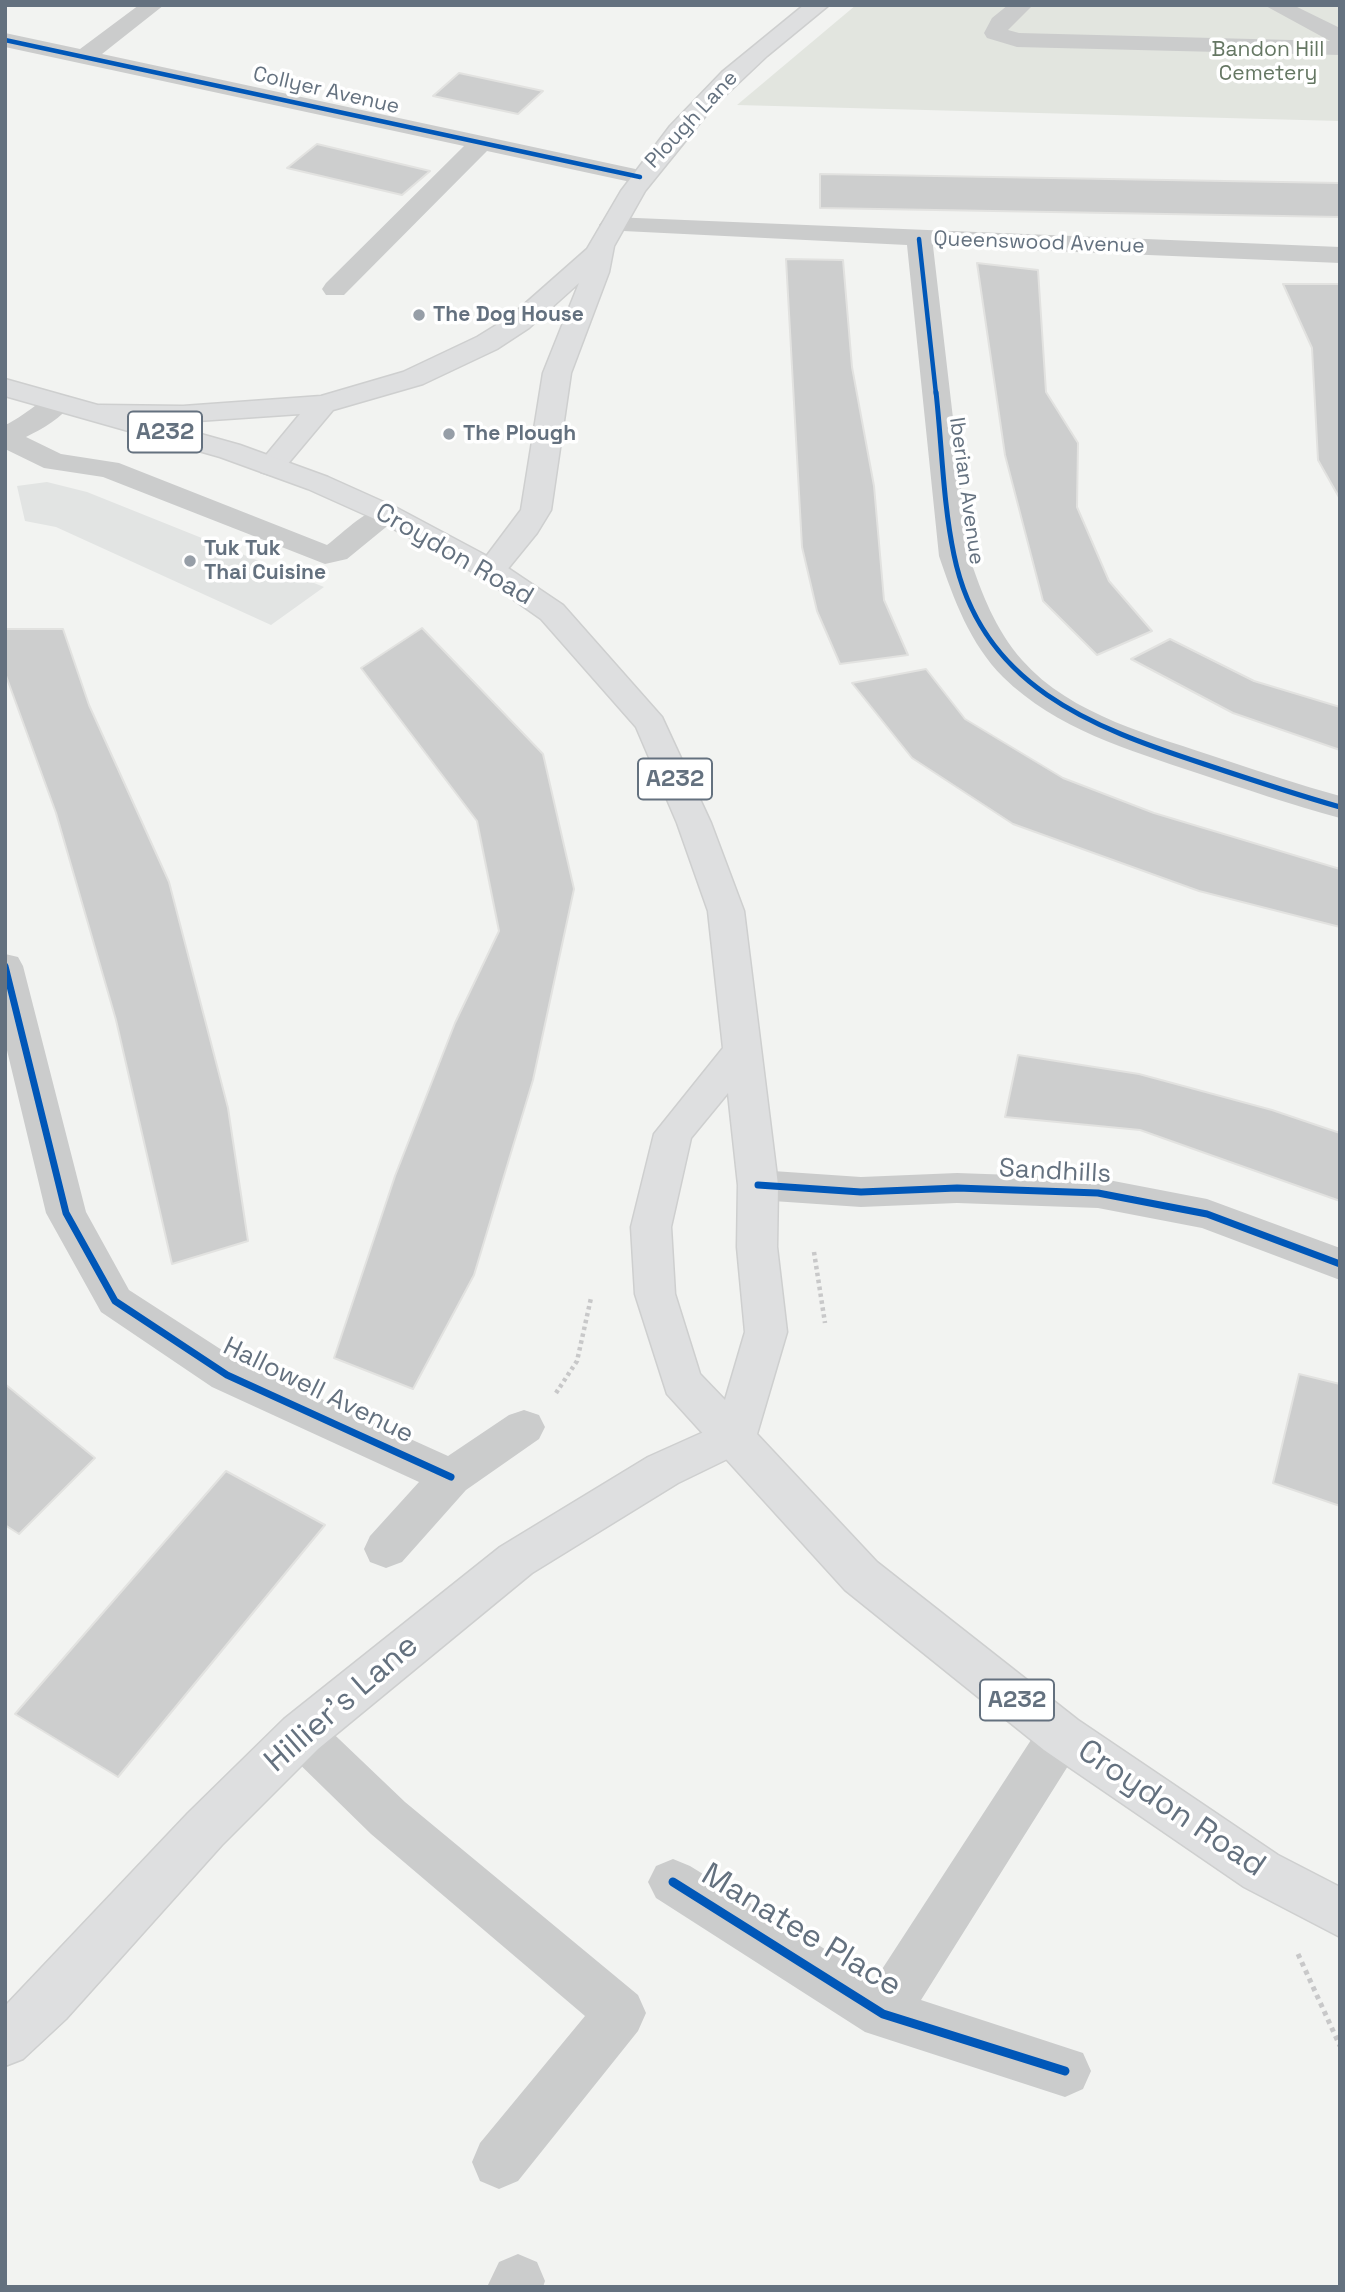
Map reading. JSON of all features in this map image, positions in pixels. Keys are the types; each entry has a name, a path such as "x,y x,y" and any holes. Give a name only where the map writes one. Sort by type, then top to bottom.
{"main road":[{"name":"Plough Lane","path":"491,570 527,527 536,510 557,373 546,347 596,272 595,255 612,225 640,177 717,88 818,5"},
{"path":"100,413 183,414 323,404 413,378 487,343 520,321 595,255"},
{"path":"487,343 546,347"},
{"name":"Croydon Road","path":"5,387 100,413 271,466 387,514 491,570 552,612 651,724 694,823 726,911 758,1185 757,1247 765,1332 735,1436"},
{"path":"271,466 323,404"},
{"name":"Croydon Road","path":"741,1052 673,1134 651,1227 654,1294 682,1382 735,1436 861,1576 1061,1735 1261,1871 1340,1913"},
{"name":"Hillier's Lane","path":"5,2041 48,2001 205,1829 301,1734 516,1560 663,1470 735,1436"}],"street":[{"path":"85,55 153,5"},
{"path":"1022,5 1000,23 995,33 1017,40 1340,48"},
{"path":"1275,5 1340,37"},
{"name":"Collyer Avenue","path":"5,40 85,55 480,144 640,177"},
{"path":"335,289 480,144"},
{"name":"Queenswood Avenue","path":"612,225 1340,255"},
{"name":"Iberian Avenue","path":"919,239 954,556 965,596 982,631 1009,666 1034,689 1064,710 1127,738 1340,807"},
{"path":"5,437 31,424 59,401"},
{"path":"5,437 54,462 109,469 325,555 336,553 387,514"},
{"name":"Hallowell Avenue","path":"5,966 66,1213 115,1301 226,1375 451,1477"},
{"name":"Sandhills","path":"758,1185 860,1192 957,1188 1098,1193 1157,1202 1207,1214 1340,1264"},
{"path":"386,1549 451,1477 524,1427"},
{"path":"301,1734 388,1818 620,2013 499,2162"},
{"name":"Manatee Place","path":"883,2014 1061,1735"},
{"name":"Manatee Place","path":"673,1882 883,2014 1065,2071"}],"path":[{"path":"524,1427 568,1381 583,1349 591,1298"},
{"path":"1261,1871 1340,2046"}],"shaded area":[{"path":"47,482 87,492 324,587 271,625 56,527 25,521 17,486"}],"green space":[{"name":"Bandon Hill Cemetery","path":"856,5 1340,5 1340,121 737,105"}],"building":[{"path":"459,73 543,91 518,114 433,96"},
{"path":"317,144 430,171 402,195 287,168"},
{"path":"820,174 1340,183 1340,217 820,208"},
{"path":"786,259 843,260 852,367 874,486 884,600 908,655 840,664 817,611 802,547"},
{"path":"977,263 1038,270 1046,392 1078,443 1077,507 1109,581 1152,631 1097,655 1043,601 1005,455"},
{"path":"1283,284 1340,284 1340,499 1318,460 1312,348"},
{"path":"422,628 543,754 574,889 533,1080 474,1275 413,1389 334,1358 395,1176 455,1023 499,931 477,821 361,668"},
{"path":"5,629 63,629 89,705 169,882 228,1108 248,1241 172,1264 116,1020 56,813 5,673"},
{"path":"1170,639 1254,681 1340,707 1340,750 1233,713 1131,659"},
{"path":"926,669 965,719 1063,778 1154,813 1340,869 1340,927 1199,891 1013,824 912,758 852,683"},
{"path":"1018,1055 1139,1074 1272,1110 1340,1133 1340,1201 1140,1130 1005,1117"},
{"path":"1299,1374 1340,1384 1340,1506 1273,1483"},
{"path":"5,1384 95,1458 19,1534 5,1525"},
{"path":"226,1471 325,1525 118,1777 15,1714"}],"cycle path":[{"path":"5,40 640,177"},
{"path":"919,239 954,556 970,602 989,639 1013,669 1041,693 1108,730 1284,791 1340,807"},
{"path":"5,966 66,1213 115,1301 227,1375 451,1477"},
{"path":"758,1185 861,1192 957,1188 1098,1193 1207,1214 1340,1264"},
{"path":"673,1882 883,2014 1065,2071"}],"place":[{"name":"The Dog House","path":"419,315"},
{"name":"The Plough","path":"449,434"},
{"name":"Tuk Tuk Thai Cuisine","path":"190,561"}]}
